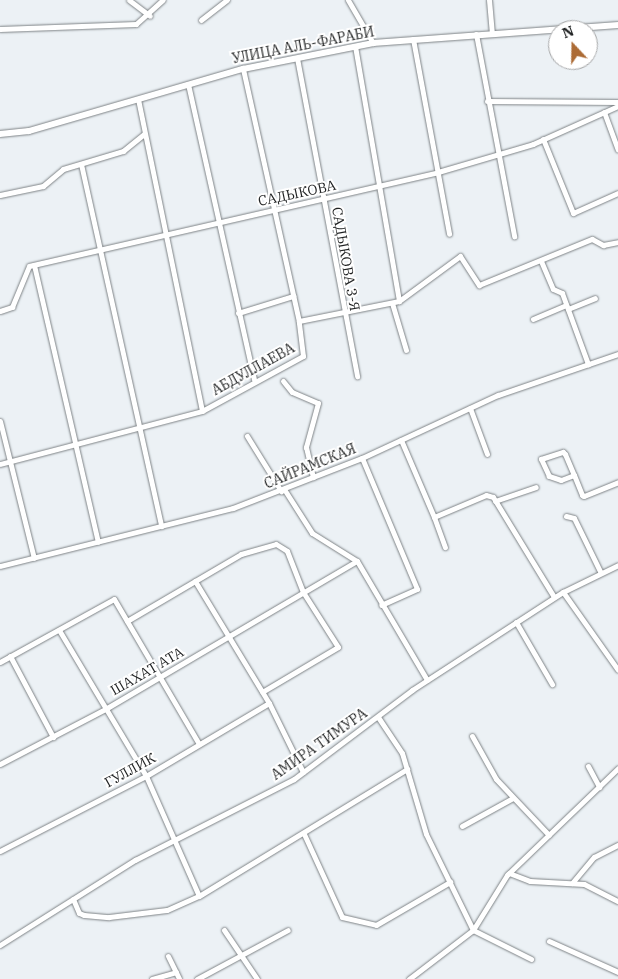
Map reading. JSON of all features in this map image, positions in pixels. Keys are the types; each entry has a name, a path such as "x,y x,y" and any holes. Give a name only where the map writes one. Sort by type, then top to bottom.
{"main road":[{"name":"УЛИЦА АЛЬ-ФАРАБИ","path":"0,134 29,131 243,69 355,46 414,39 618,24"}],"street":[{"path":"130,0 150,16"},
{"path":"0,29 136,24 150,16 163,0"},
{"path":"201,20 227,0"},
{"path":"348,0 373,43"},
{"path":"489,0 492,33"},
{"path":"476,34 497,154 514,236"},
{"path":"414,39 449,234"},
{"path":"355,46 399,301"},
{"name":"САДЫКОВА 3-Я","path":"297,58 357,376"},
{"path":"243,69 272,210 299,322"},
{"path":"188,84 216,222 254,380"},
{"path":"138,99 202,410"},
{"path":"488,101 618,102"},
{"name":"САДЫКОВА","path":"34,265 438,172 543,139 618,106"},
{"path":"604,112 618,150"},
{"path":"0,195 43,186 63,169 123,151 144,134"},
{"path":"543,139 573,212 618,193"},
{"path":"81,164 136,429 161,526"},
{"name":"АБДУЛЛАЕВА","path":"0,464 202,410 254,380 303,356 299,322 344,311 399,301 460,256 479,285 592,239 603,245 618,242"},
{"path":"541,261 553,289 562,293 588,364"},
{"path":"0,311 12,307 29,266 34,265 73,445 98,542"},
{"path":"238,313 293,296"},
{"path":"533,319 595,298"},
{"path":"392,303 406,350"},
{"name":"САЙРАМСКАЯ","path":"0,566 161,526 282,490 362,458 470,408 618,354"},
{"path":"283,381 292,392 318,402 306,447 313,478"},
{"path":"470,408 487,454"},
{"path":"0,421 8,461 34,558"},
{"path":"246,436 312,533 357,561 381,605 427,680"},
{"path":"401,440 445,547"},
{"path":"574,475 561,480 548,476 541,459 563,452 586,496 618,482"},
{"path":"362,458 417,589 381,605"},
{"path":"495,501 536,487"},
{"path":"434,517 486,495 495,501 554,597"},
{"path":"566,516 574,518 601,573"},
{"path":"127,622 241,554 276,544 287,551 303,592 338,648 262,692"},
{"name":"ШАХАТ АТА","path":"0,764 107,708 357,561"},
{"name":"АМИРА ТИМУРА","path":"0,945 73,899 175,841 304,772 427,680 554,597 618,565"},
{"path":"195,581 262,692 304,772"},
{"path":"563,592 618,670"},
{"path":"0,662 114,599 199,744"},
{"path":"516,622 552,684"},
{"path":"59,630 146,776 199,896"},
{"path":"10,656 52,736"},
{"name":"ГУЛЛИК","path":"0,851 146,776 268,703"},
{"path":"378,717 407,769 426,834 473,930 531,959"},
{"path":"472,736 496,779 549,835"},
{"path":"588,766 599,787"},
{"path":"408,979 420,972 473,930 509,873 618,768"},
{"path":"73,899 79,914 109,917 167,910 199,896 304,834 407,769"},
{"path":"462,826 513,798"},
{"path":"304,834 342,916 376,925 450,882"},
{"path":"572,883 594,858 618,845"},
{"path":"509,873 530,881 584,884 618,901"},
{"path":"224,930 242,954 257,979"},
{"path":"197,979 288,930"},
{"path":"549,941 618,972"},
{"path":"168,956 179,979"},
{"path":"152,979 176,972"},
{"path":"420,972 420,979"}]}
